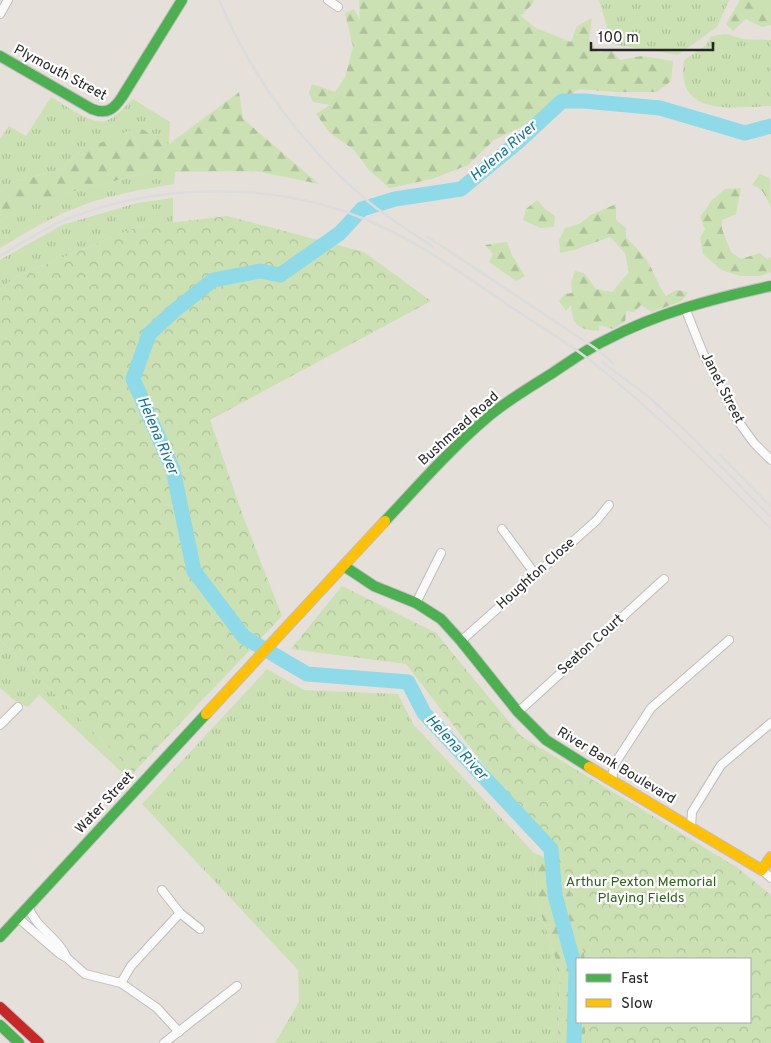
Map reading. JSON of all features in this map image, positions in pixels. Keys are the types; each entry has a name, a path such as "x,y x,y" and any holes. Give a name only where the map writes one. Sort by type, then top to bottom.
{"main road":[{"name":"Plymouth Street","path":"0,56 92,109 99,112 108,112 116,106 122,97 182,0"},
{"name":"Bushmead Road","path":"230,689 421,482 489,416 531,386 605,340 685,308 721,297 771,286"},
{"name":"River Bank Boulevard","path":"344,566 374,586 416,603 441,619 518,712 546,740 762,870"},
{"name":"Water Street","path":"0,937 230,689"},
{"path":"762,870 771,857"},
{"path":"0,1007 39,1043"},
{"path":"0,1025 19,1043"}],"street":[{"path":"0,14 8,0"},
{"path":"328,0 338,7"},
{"name":"Janet Street","path":"685,308 703,353 738,421 754,443 771,460"},
{"name":"Houghton Close","path":"461,641 597,520 609,505"},
{"path":"502,529 535,574"},
{"path":"416,603 441,553"},
{"name":"Seaton Court","path":"518,712 664,579"},
{"path":"612,781 614,765 651,708 729,640"},
{"path":"0,725 18,706"},
{"path":"691,827 692,812 721,765 771,723"},
{"path":"762,870 771,878"},
{"path":"162,890 180,913 200,929"},
{"path":"28,906 33,920 63,949 67,958"},
{"path":"121,983 131,966 180,913"},
{"path":"18,917 85,974 121,983 157,1008 179,1032"},
{"path":"164,1043 237,986"}],"green space":[{"path":"359,0 534,0 521,16 536,28 571,42 577,26 592,18 589,39 598,53 611,49 620,60 642,56 673,61 671,81 657,92 616,92 579,89 539,113 525,125 494,140 468,165 432,179 389,188 368,169 354,150 329,132 316,114 330,105 313,102 309,93 312,84 335,92 345,77 353,47 345,13 354,9 360,20"},
{"path":"599,0 729,0 717,27 678,55 612,44"},
{"path":"740,0 771,0 771,25 762,27 746,19 733,31 726,24"},
{"path":"726,34 743,39 771,40 771,106 724,107 710,105 698,100 688,92 684,79 684,60 706,45 711,36"},
{"path":"239,92 243,119 319,184 256,171 149,172 24,204 0,222 0,192 12,182 60,170 79,152 138,127 169,144"},
{"path":"51,97 85,117 99,121 105,121 113,117 133,99 170,122 169,144 79,152 60,170 12,182 0,192 0,139 9,126 26,136"},
{"path":"175,171 174,184 124,193 87,203 46,221 0,248 0,222 23,204 149,172"},
{"path":"760,174 770,178 771,208 762,191 752,185"},
{"path":"741,188 736,214 722,220 722,229 731,252 741,259 760,253 767,259 771,257 771,272 760,276 740,276 721,270 703,254 700,238 705,229 700,217 712,200 725,189"},
{"path":"173,198 173,223 137,227 15,277 0,290 0,260 62,225 137,203"},
{"path":"537,200 555,216 554,227 540,228 523,220 526,209"},
{"path":"616,204 616,220 626,228 626,237 648,263 666,296 676,290 688,292 682,301 652,312 641,305 634,312 626,311 625,322 613,329 599,325 599,331 582,328 575,322 571,305 566,311 559,301 565,294 572,293 571,282 575,271 584,273 596,289 612,292 629,272 625,253 610,237 560,253 559,240 565,228 579,224 591,215"},
{"path":"227,216 364,252 431,301 210,420 243,516 282,616 134,772 0,640 0,290 15,277 137,227"},
{"path":"507,242 512,255 525,276 516,281 489,262 493,254 485,245"},
{"name":"Arthur Pexton Memorial Playing Fields","path":"342,586 436,633 521,736 739,869 771,895 771,1043 585,1043 585,1023 751,1023 751,958 585,958 565,870 406,664 291,649"},
{"path":"0,640 134,772 131,781 39,695 28,707 14,700 0,688"},
{"path":"267,669 304,690 398,694 413,724 534,853 538,904 560,972 558,1043 275,1043 299,1002 298,970 142,804"},
{"path":"623,798 739,869 718,884 638,958 576,958 576,1023 653,1023 663,1043 558,1043 560,972 538,904 534,853 577,870"}],"waterway":[{"name":"Helena River","path":"574,1043 576,971 555,895 551,849 424,713 408,682 307,674 244,637 194,571 173,470 133,379 149,334 213,280 260,271 280,275 340,233 362,209 395,199 461,189 518,142 562,101 584,101 660,108 745,133 771,126"}],"railway":[{"path":"219,0 248,58 264,85 302,135 323,159 370,203 433,247"},
{"path":"0,256 67,219 104,207 143,198 223,191 264,194 303,200 342,211 395,233 429,252 583,355 657,417 771,529"},
{"path":"428,237 595,348 614,364"},
{"path":"602,362 649,397 692,437 771,517"},
{"path":"720,455 771,507"}],"traffic: fast":[{"path":"0,56 92,109 97,111 110,110 122,97 182,0"},
{"path":"385,521 448,454 489,416 511,399 585,352 625,330 666,314 708,301 771,286"},
{"path":"344,566 374,586 416,603 441,619 518,712 546,740 589,767"},
{"path":"0,937 206,714"},
{"path":"0,1025 19,1043"}],"traffic: slow":[{"path":"206,714 385,521"},
{"path":"589,767 762,870 771,857"}],"traffic: jam":[{"path":"0,1007 39,1043"}]}
